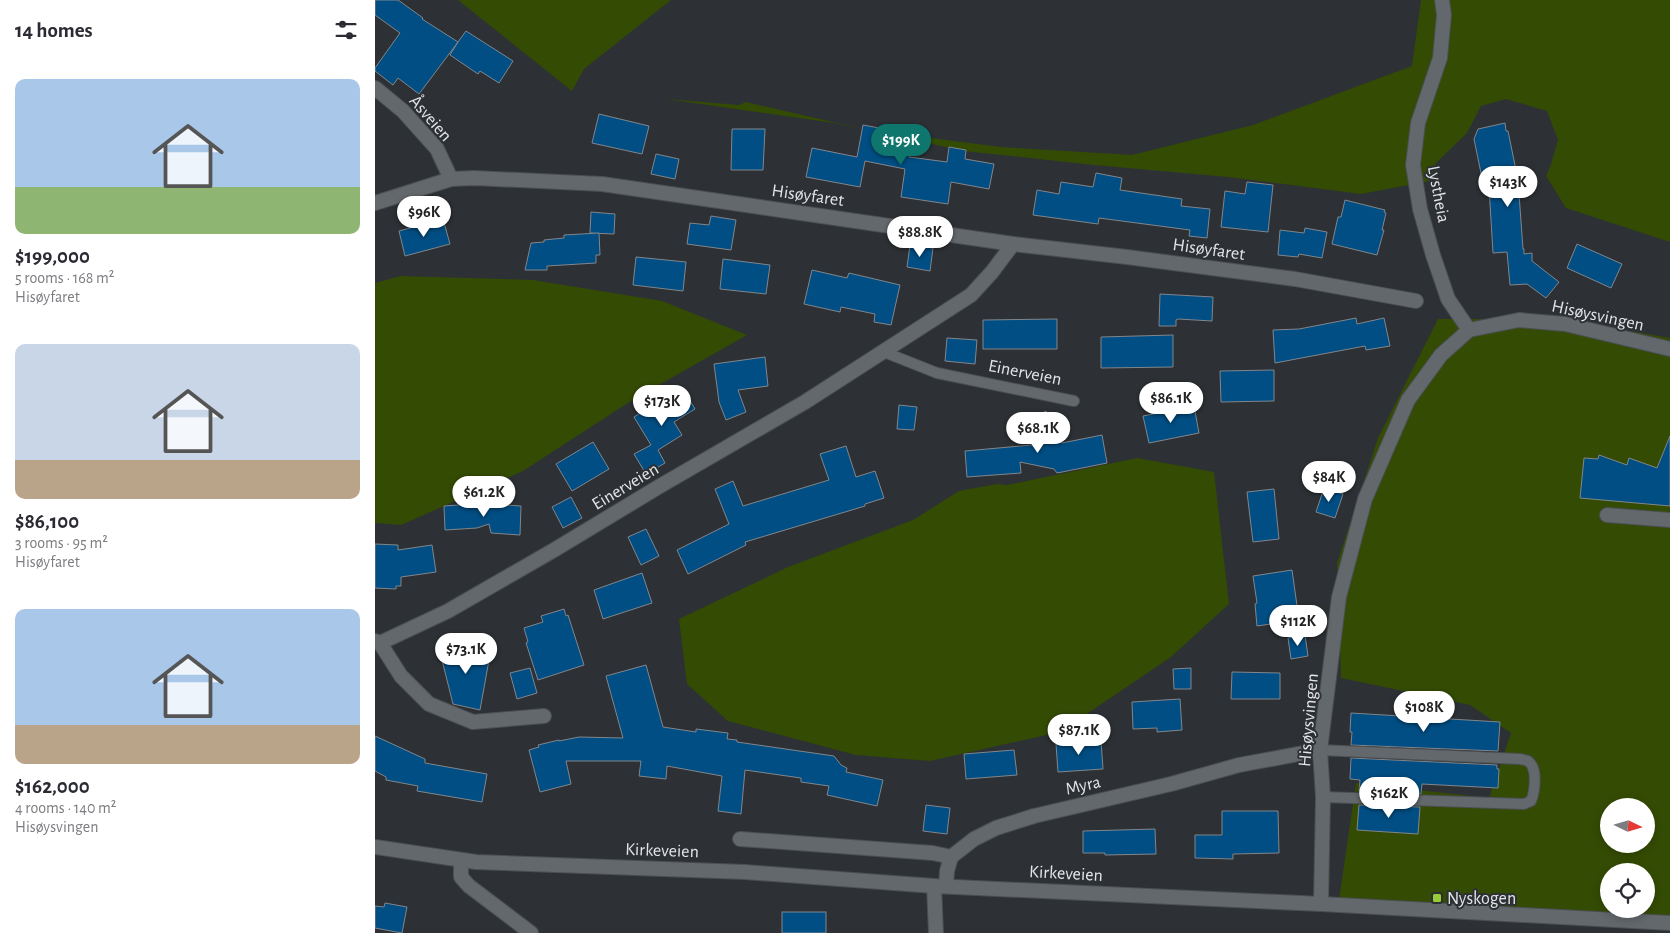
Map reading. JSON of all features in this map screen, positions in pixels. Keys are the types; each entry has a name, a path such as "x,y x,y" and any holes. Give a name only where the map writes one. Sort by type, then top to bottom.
{"street":[{"name":"Lystheia","path":"1442,0 1444,15 1440,58 1418,123 1413,165 1420,209 1433,255 1449,299 1469,330"},
{"name":"Åsveien","path":"375,88 403,111 437,149 451,179"},
{"name":"Hisøyfaret","path":"375,203 451,179 474,178 602,184 1013,244 1295,279 1416,301"},
{"name":"Einerveien","path":"544,716 473,722 429,704 401,676 377,642 448,611 805,402 971,295 993,272 1013,244"},
{"name":"Hisøysvingen","path":"1321,904 1323,796 1320,750 1339,597 1365,499 1408,400 1441,356 1469,330 1519,320 1565,324 1670,349"},
{"path":"1607,515 1670,520"},
{"name":"Myra","path":"951,857 974,839 996,828 1034,816 1171,784 1239,765 1320,750"},
{"path":"740,839 933,853 951,857 940,886 936,933"},
{"name":"Kirkeveien","path":"375,847 461,860 745,872 940,886 1670,923"},
{"path":"461,860 461,877 474,890 531,933"}],"lane":[{"name":"Einerveien","path":"884,352 937,372 1074,401"},
{"path":"1320,750 1520,759 1528,761 1534,768 1534,794 1531,801 1524,804 1323,796"}],"green space":[{"path":"458,0 671,0 584,69 572,91"},
{"path":"1421,0 1670,0 1670,242 1566,208 1546,176 1558,140 1547,111 1506,99 1481,106 1467,133 1435,164 1430,181 1361,194 1228,177 964,151 835,123 665,99 739,105 746,102 868,130 1001,147 1132,155 1253,125 1412,66"},
{"path":"401,276 533,280 662,301 747,335 634,399 523,471 401,525 375,523 375,283"},
{"path":"1438,319 1560,319 1670,338 1670,923 1339,900 1356,783 1489,798 1511,733 1470,705 1341,678 1337,563 1378,438"},
{"path":"1137,458 1214,472 1229,604 1171,657 1060,732 930,761 856,755 728,721 687,684 679,619 788,567 913,520 959,491 997,484 1007,485"}],"building":[{"path":"375,0 398,0 422,19 458,42 419,94 398,78 393,85 375,71 375,68 400,33 375,15"},
{"path":"466,31 513,61 499,83 480,71 478,74 450,55"},
{"path":"599,114 649,126 642,154 592,143"},
{"path":"1505,123 1518,180 1524,254 1532,253 1532,261 1559,282 1546,298 1527,284 1510,285 1507,252 1493,253 1489,187 1485,188 1474,139 1478,129"},
{"path":"863,125 912,134 909,157 947,162 949,147 966,150 965,159 994,164 989,189 951,182 948,204 901,197 905,169 865,161 860,187 806,177 812,148 857,157"},
{"path":"732,129 765,129 763,170 731,170"},
{"path":"656,154 679,159 675,179 651,174"},
{"path":"1096,173 1122,178 1120,190 1182,199 1181,206 1210,209 1207,238 1189,236 1190,230 1099,218 1098,224 1033,215 1037,190 1059,194 1061,182 1093,187"},
{"path":"1247,182 1273,185 1268,232 1221,227 1225,191 1245,194"},
{"path":"1345,200 1385,210 1382,230 1384,230 1377,255 1332,244 1338,217 1341,217"},
{"path":"591,212 615,214 614,234 590,233"},
{"path":"711,216 736,220 731,250 687,244 690,223 709,225"},
{"path":"443,219 450,244 405,256 399,231"},
{"path":"1305,228 1327,232 1322,258 1299,254 1298,257 1278,255 1280,230 1304,233"},
{"path":"599,233 600,255 596,255 596,263 547,266 547,270 525,270 531,243 564,238 564,235"},
{"path":"1577,244 1622,264 1611,288 1567,268"},
{"path":"910,245 933,248 930,271 907,267"},
{"path":"636,257 686,262 683,291 633,285"},
{"path":"723,259 770,265 766,294 720,289"},
{"path":"812,270 847,278 849,273 900,285 891,325 874,322 875,314 841,307 840,312 804,304"},
{"path":"1160,294 1213,297 1212,321 1178,319 1176,320 1176,326 1159,326"},
{"path":"1356,318 1357,324 1384,318 1390,346 1366,350 1365,346 1275,363 1273,330 1299,329"},
{"path":"1057,319 1057,349 983,349 983,320"},
{"path":"1173,335 1173,367 1101,368 1101,337"},
{"path":"947,338 977,340 975,364 945,361"},
{"path":"765,357 768,386 738,390 746,412 726,420 719,402 714,364"},
{"path":"1274,370 1274,401 1221,402 1220,371"},
{"path":"682,387 695,409 674,422 682,435 658,450 665,463 646,474 634,454 651,445 634,417"},
{"path":"899,405 917,407 914,430 897,429"},
{"path":"1194,406 1199,433 1149,443 1143,416"},
{"path":"1046,411 1062,443 1102,435 1107,463 1057,473 1054,469 1020,462 1021,473 967,477 965,451 1043,444 1030,420"},
{"path":"1670,436 1670,506 1580,498 1584,458 1598,459 1599,455 1627,465 1629,458 1657,468"},
{"path":"593,442 609,469 572,491 556,464"},
{"path":"846,446 856,477 875,471 884,498 865,504 865,506 745,542 746,545 688,574 677,550 729,524 715,489 733,481 743,506 829,480 820,454"},
{"path":"1324,488 1343,494 1335,518 1316,512"},
{"path":"1274,489 1279,539 1253,542 1247,492"},
{"path":"571,497 582,518 563,528 552,507"},
{"path":"473,503 521,506 520,535 491,533 489,524 477,528 445,530 444,506"},
{"path":"646,529 659,556 641,565 628,537"},
{"path":"375,544 398,545 398,550 432,545 436,572 401,577 401,586 396,586 396,589 375,588"},
{"path":"1292,570 1299,620 1257,626 1255,604 1257,603 1253,576"},
{"path":"642,573 652,603 603,619 594,590"},
{"path":"564,609 566,616 568,615 584,665 538,680 526,643 528,642 524,628 543,622 541,616"},
{"path":"1305,635 1308,656 1291,659 1288,638"},
{"path":"451,645 469,655 491,649 480,710 453,704 439,648"},
{"path":"646,665 663,727 696,732 696,729 728,733 727,739 737,740 737,742 834,756 841,765 847,768 846,772 883,780 877,806 827,795 829,786 801,782 801,778 745,770 741,814 718,811 722,776 667,766 666,779 639,776 641,761 566,761 571,784 540,792 529,750 539,747 538,745 579,737 623,738 606,676"},
{"path":"530,668 537,693 517,699 510,673"},
{"path":"1191,668 1191,689 1174,689 1173,669"},
{"path":"1232,672 1280,673 1280,699 1231,699"},
{"path":"1180,699 1182,730 1157,732 1157,728 1133,729 1132,702"},
{"path":"1351,713 1500,722 1498,751 1351,745"},
{"path":"375,736 425,759 425,763 487,774 482,802 417,791 418,786 386,780 386,777 375,771"},
{"path":"1101,741 1103,769 1058,772 1056,744"},
{"path":"1014,750 1017,775 966,779 964,754"},
{"path":"1351,758 1497,765 1497,769 1499,769 1498,788 1422,784 1421,794 1359,791 1360,780 1350,779"},
{"path":"926,805 950,808 947,834 923,831"},
{"path":"1359,805 1420,807 1418,834 1357,830"},
{"path":"1222,811 1278,811 1279,853 1233,854 1233,859 1195,858 1195,835 1222,835"},
{"path":"1155,829 1156,854 1105,855 1105,853 1083,853 1083,831"},
{"path":"385,903 407,907 402,933 375,928 375,906 384,907"},
{"path":"782,912 826,912 826,933 782,933"}],"place":[{"name":"Nyskogen","path":"1437,898"}]}
